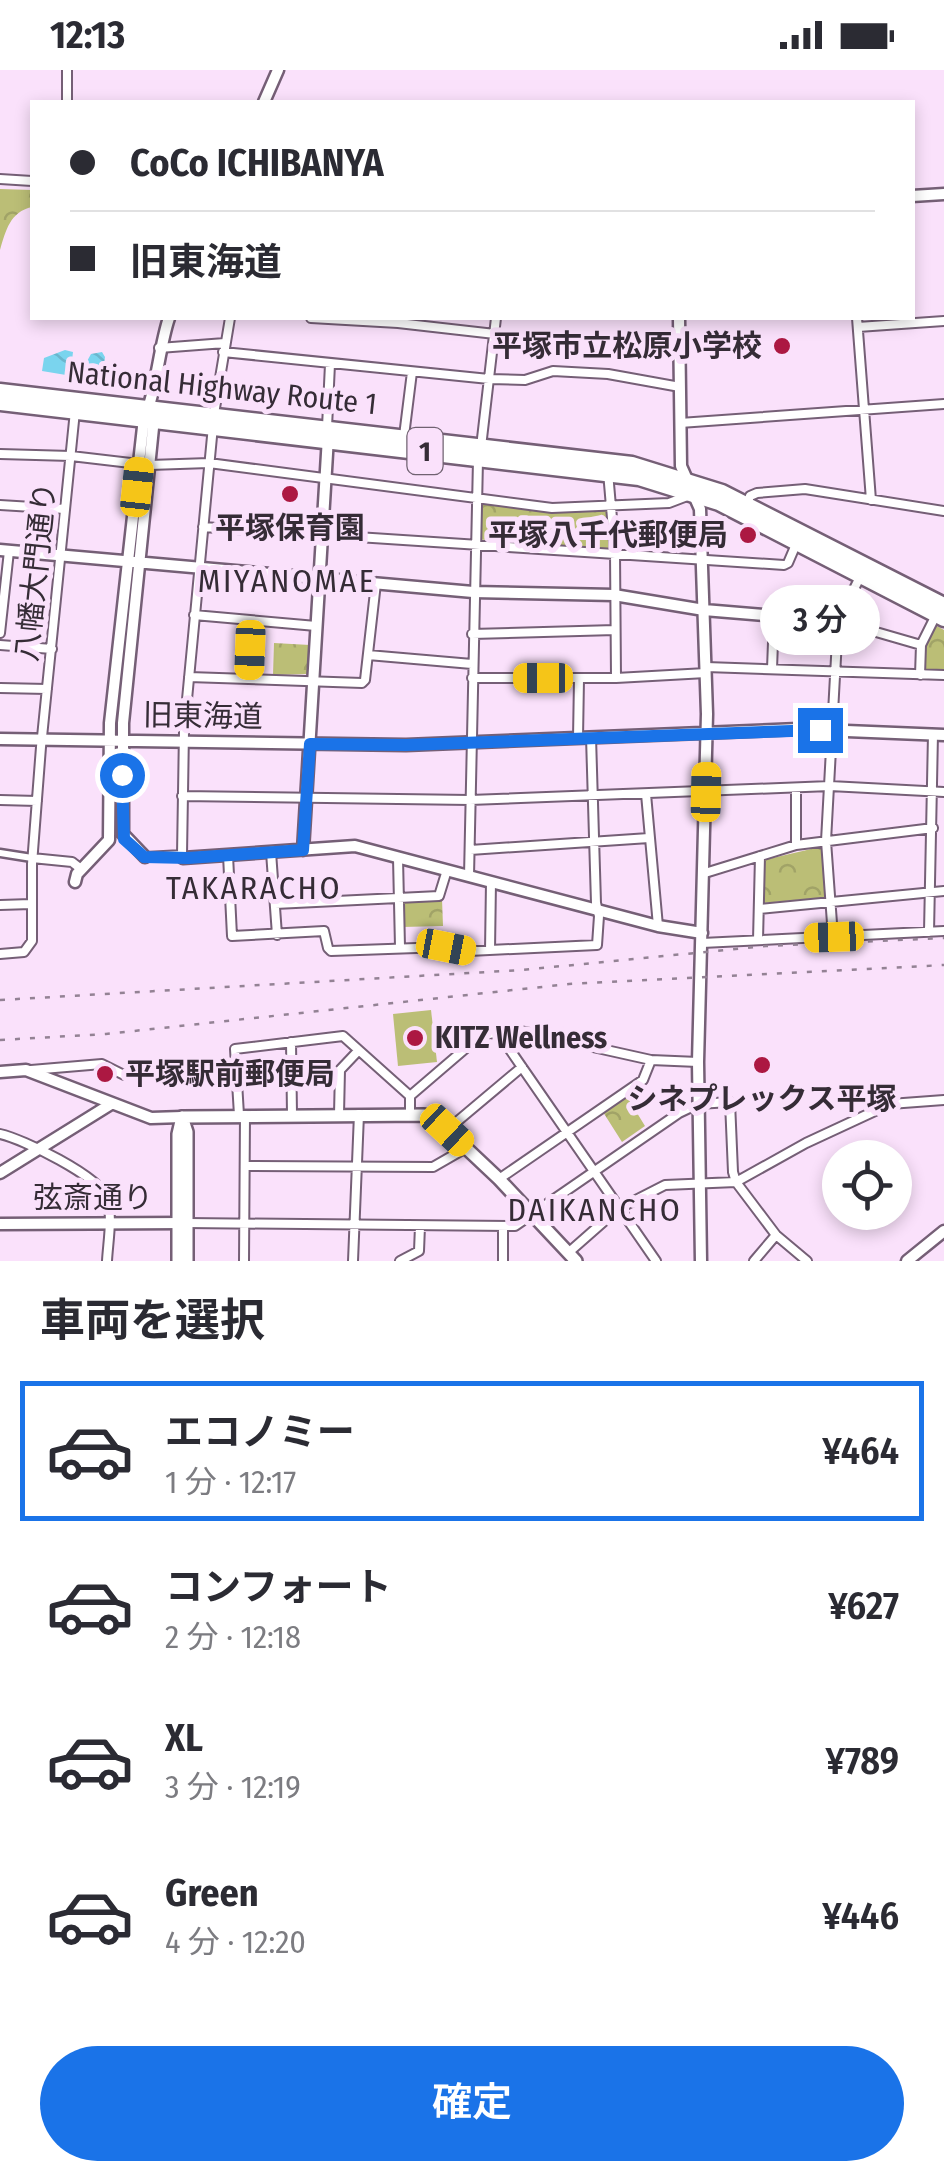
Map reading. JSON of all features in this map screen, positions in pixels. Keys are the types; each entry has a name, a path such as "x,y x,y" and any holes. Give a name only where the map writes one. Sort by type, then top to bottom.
{"highway":[{"name":"National Highway Route 1","path":"0,397 75,410 150,409"},
{"name":"National Highway Route 1","path":"0,397 133,405 213,420 327,434 607,460 679,476 700,493 941,613"},
{"name":"National Highway Route 1","path":"327,434 404,436 608,472 679,476"},
{"name":"National Highway Route 1","path":"700,493 746,504 941,613"}],"main road":[{"path":"178,1261 187,1132 182,1118 292,1114 424,1115 447,1130 500,1179 572,1257"},
{"path":"183,1223 187,1261"}],"street":[{"path":"66,70 67,100"},
{"path":"265,100 278,70"},
{"path":"0,180 30,181"},
{"path":"915,196 944,194"},
{"path":"75,882 81,869 109,840 108,740 150,409 159,348 168,320"},
{"path":"182,855 184,740 198,569 213,420 230,320"},
{"path":"346,320 494,334"},
{"path":"469,876 477,499 498,320"},
{"path":"679,320 679,476"},
{"path":"871,500 858,322 944,320"},
{"path":"159,348 224,347 330,364 489,379 525,380 553,371 608,374 680,388"},
{"path":"303,850 330,364"},
{"path":"404,436 412,372"},
{"path":"680,423 944,404"},
{"name":"八幡大門通り","path":"0,954 24,952 31,945 32,858 75,410"},
{"path":"0,454 145,464 209,463 552,508 670,503 700,493 707,733 698,1062 701,1261"},
{"path":"608,472 615,553 616,678"},
{"path":"746,504 757,493 805,490 944,510"},
{"path":"0,505 65,510"},
{"path":"202,527 784,565 797,542"},
{"path":"0,633 5,550 473,592 614,595 704,610 838,621 921,645"},
{"path":"133,563 122,740 123,834 144,857 355,846 702,938 758,940 944,931"},
{"path":"834,937 826,842 838,621 861,575"},
{"path":"190,677 362,683 376,583"},
{"path":"920,674 921,645 941,613"},
{"path":"194,615 316,626"},
{"path":"772,669 774,616"},
{"path":"250,678 252,622"},
{"path":"472,634 615,630"},
{"path":"0,645 52,649"},
{"path":"368,656 472,664"},
{"path":"472,678 616,678 772,669 944,675"},
{"path":"578,738 579,678"},
{"path":"0,688 47,689"},
{"name":"旧東海道","path":"0,739 310,744 833,730 938,734"},
{"path":"929,932 927,892 938,734"},
{"path":"228,855 232,936 325,932 331,951 597,945 591,738"},
{"path":"182,796 470,800 830,786 944,792"},
{"path":"796,788 796,846"},
{"path":"646,794 658,926"},
{"path":"0,800 37,801"},
{"path":"705,873 796,846 933,828"},
{"path":"470,850 649,838"},
{"path":"271,852 276,935"},
{"path":"0,853 72,862 81,869"},
{"path":"758,940 760,856"},
{"path":"398,858 400,948"},
{"path":"275,904 439,896 447,870"},
{"path":"490,950 491,882"},
{"path":"759,909 944,891"},
{"path":"0,905 31,904"},
{"path":"410,1096 480,1036 512,1028 651,1060 698,1062"},
{"path":"497,1031 650,1260"},
{"path":"244,1261 245,1166 235,1049 342,1036 410,1096 410,1114"},
{"path":"292,1042 292,1114"},
{"path":"339,1114 340,1070 358,1050"},
{"path":"500,1179 643,1080 651,1060"},
{"path":"0,1072 102,1064 124,1075"},
{"path":"447,1130 522,1067"},
{"path":"26,1070 151,1118 182,1118"},
{"path":"572,1257 618,1210 665,1185 736,1182 806,1143 890,1104 944,1100"},
{"path":"183,1223 515,1226 698,1104 730,1102 736,1182 776,1235 807,1261"},
{"path":"0,1173 112,1104"},
{"path":"353,1261 360,1114"},
{"path":"0,1134 99,1184 106,1194 107,1261"},
{"path":"245,1166 432,1167 466,1148"},
{"name":"弦斎通り","path":"0,1224 183,1223"},
{"path":"400,1261 419,1251 420,1226"},
{"path":"503,1261 504,1227"},
{"path":"907,1261 944,1231"},
{"path":"754,1261 776,1235"}],"green space":[{"path":"0,189 30,190 30,208 14,218 0,250"},
{"path":"479,501 552,508 610,505 615,553 476,539"},
{"path":"935,625 944,630 944,671 924,670 924,646"},
{"path":"274,643 310,645 308,674 273,675"},
{"path":"824,846 828,897 764,903 764,860"},
{"path":"442,899 443,926 402,927 401,900"},
{"name":"KITZ Wellness","path":"431,1010 437,1062 398,1066 393,1014"},
{"path":"626,1095 645,1126 622,1142 603,1112"}],"water":[{"path":"65,350 73,352 72,361 86,363 91,354 102,352 103,371 93,377 84,370 69,369 66,375 42,371 44,358"}],"railway":[{"path":"0,1000 522,970 766,946 944,938"},
{"path":"0,1040 106,1034 569,984 944,965"}],"place":[{"name":"平塚市立松原小学校","path":"782,346"},
{"name":"平塚保育園","path":"290,494"},
{"name":"平塚八千代郵便局","path":"748,535"},
{"name":"KITZ Wellness","path":"415,1038"},
{"name":"シネプレックス平塚","path":"762,1065"},
{"name":"平塚駅前郵便局","path":"105,1074"}],"district":[{"name":"MIYANOMAE","path":"287,581"},
{"name":"TAKARACHO","path":"254,888"},
{"name":"DAIKANCHO","path":"595,1210"}],"route":[{"path":"122,775 124,839 144,857 188,858 303,850 310,744 406,745 820,730"}]}
